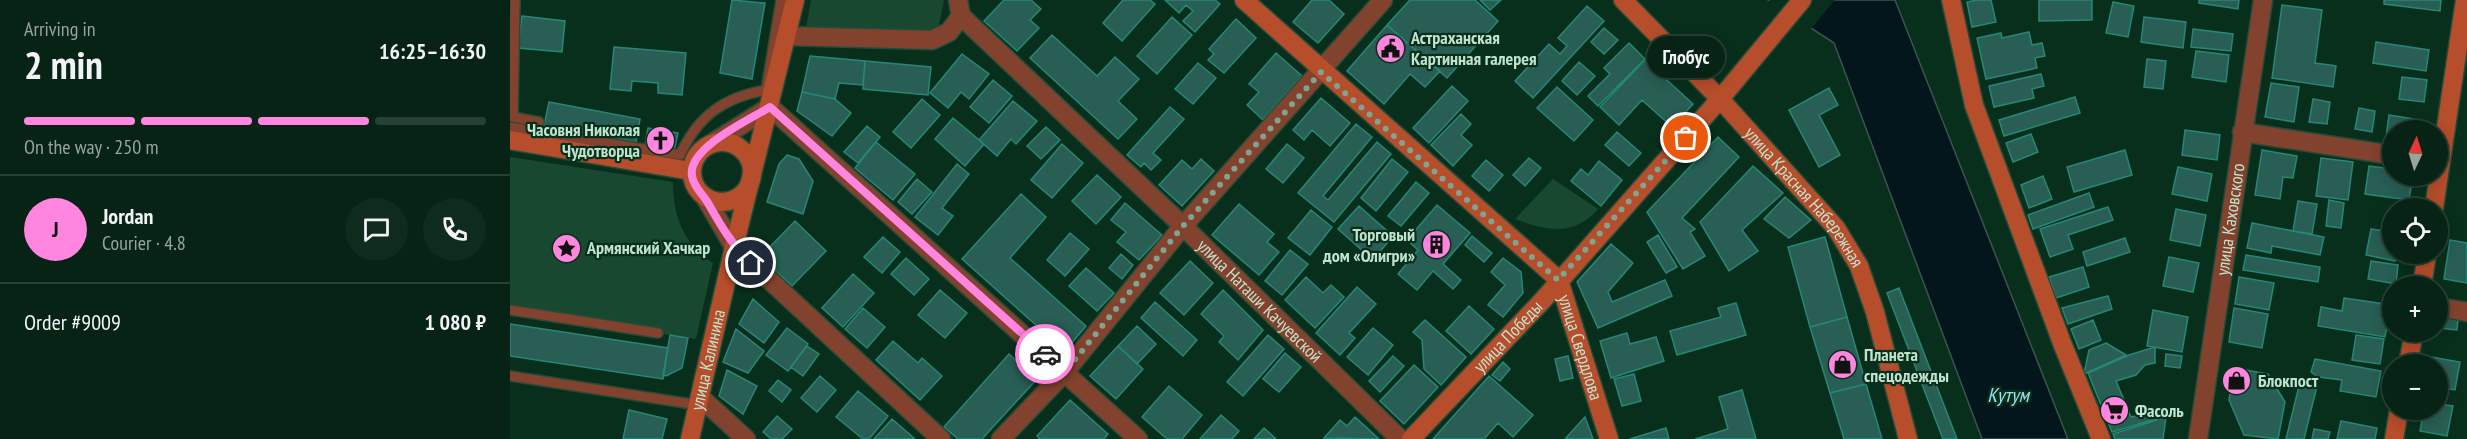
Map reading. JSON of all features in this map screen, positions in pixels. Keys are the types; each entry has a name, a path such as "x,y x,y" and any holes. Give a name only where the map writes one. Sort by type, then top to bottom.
{"main road":[{"name":"улица Калинина","path":"690,439 734,247 795,0"},
{"name":"улица Свердлова","path":"1244,0 1321,72 1558,280 1609,439"},
{"name":"улица Красная Набережная","path":"1623,0 1720,99 1836,228 1859,266 1875,312 1908,439"},
{"name":"улица Победы","path":"1411,439 1542,301 1558,280 1720,99 1802,0"},
{"path":"1951,0 1974,105 2061,343 2101,439"},
{"path":"2446,120 2465,4"},
{"path":"510,140 691,171"},
{"path":"722,142 742,150 752,168 751,179 741,196 732,200 714,201 705,197 695,186 691,171 697,155 711,144 722,142"},
{"path":"2394,439 2397,420"}],"street":[{"path":"1001,439 1065,372 1183,226 1383,0"},
{"name":"улица Каховского","path":"2198,439 2263,0"},
{"name":"улица Наташи Качуевской","path":"786,36 932,40 949,32 959,8 1400,439"},
{"path":"711,144 770,107 1138,439"},
{"path":"2242,132 2382,153"},
{"path":"705,197 734,247 941,439"},
{"path":"2448,309 2467,312"},
{"path":"699,401 746,439"}],"lane":[{"path":"515,0 513,117 539,122"},
{"path":"510,127 680,155 698,123 711,111 728,100 766,90 782,0"},
{"path":"510,310 657,333"},
{"path":"510,376 699,401"}],"green space":[{"path":"811,0 944,0 937,35 806,28"},
{"path":"510,157 673,182 675,206 682,228 695,248 713,263 696,339 510,310"},
{"path":"1553,179 1598,209 1589,218 1569,228 1549,228 1515,219"}],"water":[{"name":"Кутум","path":"1768,0 1895,0 2068,439 1982,439 1834,43"}],"pier":[{"path":"1770,0 1835,0 1809,31 1767,3"}],"building":[{"path":"732,0 765,3 752,79 720,73"},
{"path":"1004,0 1031,0 1041,9 1030,20 1039,28 1017,51 984,21"},
{"path":"1123,0 1150,0 1155,4 1122,41 1103,23"},
{"path":"1165,0 1215,0 1220,4 1195,32 1183,21 1193,11 1186,5 1179,13"},
{"path":"1312,0 1329,0 1344,14 1318,43 1293,22"},
{"path":"1410,0 1475,0 1498,21 1447,78 1387,25"},
{"path":"1480,0 1501,0 1490,10"},
{"path":"1991,0 1996,22 1972,27 1967,2"},
{"path":"2039,0 2092,0 2092,20 2039,21"},
{"path":"2199,0 2239,0 2238,9 2199,3"},
{"path":"2384,0 2441,0 2440,11 2384,4"},
{"path":"2113,2 2134,6 2128,37 2106,33"},
{"path":"2282,5 2322,10 2315,63 2336,66 2333,87 2272,78"},
{"path":"1587,6 1604,21 1533,98 1515,81 1549,44 1560,54 1567,46 1558,38"},
{"path":"522,16 565,21 562,52 518,48"},
{"path":"1172,17 1192,35 1157,74 1137,56"},
{"path":"2144,17 2186,22 2183,48 2141,42"},
{"path":"1236,19 1256,38 1224,73 1208,60 1214,54 1209,49"},
{"name":"Астраханская Картинная галерея","path":"1387,25 1440,71 1425,87 1410,74 1384,104 1347,71"},
{"path":"1604,28 1618,40 1604,54 1591,42"},
{"path":"2193,29 2233,34 2231,51 2191,47"},
{"path":"2029,32 2032,45 2042,43 2045,56 2035,58 2037,68 1986,79 1977,38 2001,33 2002,38"},
{"path":"1052,35 1097,76 1115,57 1139,79 1118,101 1137,119 1118,139 1030,58"},
{"path":"2376,42 2429,50 2426,71 2373,63"},
{"path":"1629,43 1645,59 1598,106 1588,96 1610,74 1604,68"},
{"path":"614,47 686,53 682,95 658,93 658,83 632,81 631,91 610,89"},
{"path":"2196,51 2229,55 2226,82 2192,77"},
{"path":"1276,53 1302,76 1263,120 1247,105 1259,92 1249,84"},
{"path":"962,54 989,74 969,99 961,92 948,108 930,93"},
{"path":"810,56 865,61 863,85 839,83 835,99 802,92"},
{"path":"2147,59 2166,61 2163,89 2144,87"},
{"path":"1645,60 1693,104 1672,127 1642,100 1619,125 1600,107"},
{"path":"865,61 931,67 928,95 863,89"},
{"path":"1579,62 1595,76 1577,95 1562,81"},
{"path":"1198,63 1216,78 1193,104 1175,89"},
{"path":"2041,74 2044,86 2032,89 2034,98 1994,107 1989,86"},
{"path":"2402,77 2427,80 2424,102 2399,99"},
{"path":"993,80 1012,96 989,123 970,107"},
{"path":"2271,83 2299,87 2294,122 2265,117"},
{"path":"1452,86 1468,101 1429,143 1413,128"},
{"path":"1557,87 1593,120 1574,141 1537,108"},
{"path":"1829,88 1838,105 1819,115 1840,155 1819,167 1789,110"},
{"path":"802,92 835,99 851,113 832,136 797,111"},
{"path":"2075,97 2080,113 2004,136 1999,120"},
{"path":"1321,98 1350,123 1330,146 1312,130 1304,140 1293,130"},
{"path":"922,99 940,115 911,148 893,132"},
{"path":"2313,99 2330,102 2327,124 2309,122"},
{"path":"1013,101 1037,121 1016,144 1011,139 997,156 979,140"},
{"path":"549,102 640,119 636,142 544,126"},
{"path":"1170,107 1184,119 1153,153 1161,160 1151,170 1144,163 1141,167 1127,155"},
{"path":"2359,108 2375,111 2372,132 2355,129"},
{"path":"1461,114 1471,124 1461,135 1472,145 1453,166 1431,145"},
{"path":"2389,115 2421,120 2388,120"},
{"path":"953,118 984,144 965,166 935,139"},
{"path":"1356,124 1372,137 1323,196 1328,200 1377,142 1391,154 1334,222 1298,193"},
{"path":"867,126 880,137 858,163 844,152"},
{"path":"1046,127 1060,140 1041,159 1027,146"},
{"name":"Часовня Николая Чудотворца","path":"648,128 678,133 674,151 645,146"},
{"path":"2185,130 2220,135 2217,160 2182,155"},
{"path":"1617,132 1641,153 1629,166 1605,145"},
{"path":"2031,134 2038,152 2013,162 2006,143"},
{"path":"1718,137 1739,157 1682,218 1695,229 1690,232 1705,256 1683,269 1647,212"},
{"path":"876,142 915,174 893,200 855,168"},
{"path":"1062,144 1083,163 1052,198 1031,180"},
{"path":"1287,144 1304,158 1283,183 1266,169"},
{"path":"2125,150 2132,175 2074,192 2067,167"},
{"path":"2262,150 2297,156 2293,178 2283,177 2280,199 2255,195"},
{"path":"787,155 799,159 813,181 803,214 767,202 779,164"},
{"path":"1529,158 1541,168 1525,186 1513,175"},
{"path":"2321,158 2353,162 2348,200 2316,196"},
{"path":"1201,159 1214,171 1182,206 1159,185 1182,160 1192,169"},
{"path":"1392,159 1408,172 1376,211 1361,198"},
{"path":"1486,160 1503,175 1489,191 1472,176"},
{"path":"1599,161 1622,180 1601,206 1571,181 1581,169 1588,175"},
{"path":"957,164 969,174 942,208 953,216 938,235 915,217"},
{"path":"1753,166 1783,193 1742,230 1758,251 1729,271 1700,222"},
{"path":"2369,166 2382,168 2382,186 2411,186 2409,198 2365,194"},
{"path":"2178,167 2212,174 2207,201 2172,194"},
{"path":"1097,175 1121,197 1096,224 1072,201"},
{"path":"2043,176 2052,199 2029,208 2021,185"},
{"path":"917,179 932,192 912,214 898,202"},
{"path":"1416,182 1429,193 1401,226 1388,216"},
{"path":"2089,193 2094,207 2033,229 2028,215"},
{"path":"1021,194 1046,217 1010,258 1086,326 1065,351 962,259"},
{"path":"1785,197 1811,220 1789,238 1764,219"},
{"path":"2329,200 2344,203 2341,228 2326,226"},
{"path":"2298,201 2317,204 2312,234 2293,231"},
{"path":"1125,203 1162,235 1139,260 1117,242 1126,232 1111,220"},
{"path":"1239,204 1274,234 1267,242 1279,252 1259,275 1212,235"},
{"name":"Торговый дом «Олигри»","path":"1437,205 1470,233 1443,264 1461,280 1453,289 1433,271 1417,290 1398,274 1418,250 1407,240"},
{"path":"1359,206 1393,236 1373,260 1338,229"},
{"path":"2108,207 2113,220 2068,235 2073,249 2050,257 2040,229"},
{"path":"2176,209 2206,215 2200,246 2170,240"},
{"path":"1311,210 1332,227 1310,255 1288,238"},
{"path":"795,221 826,251 792,286 764,260 764,253"},
{"path":"2252,223 2324,237 2320,255 2272,246 2271,253 2247,248"},
{"path":"2371,229 2382,231 2382,258 2366,255"},
{"path":"1070,233 1089,249 1065,276 1047,260"},
{"path":"1658,235 1677,267 1666,273 1647,242"},
{"path":"1472,236 1492,253 1484,262 1465,245"},
{"path":"883,237 900,252 882,273 864,257"},
{"path":"1825,237 1847,317 1810,327 1788,247"},
{"path":"2125,238 2130,252 2087,266 2083,252"},
{"path":"2450,240 2467,243 2467,283 2448,280 2448,276 2444,276"},
{"path":"1611,244 1633,263 1608,292 1612,302 1665,280 1672,296 1598,328 1577,282"},
{"path":"1290,250 1308,264 1282,295 1265,281"},
{"path":"1121,254 1133,265 1122,279 1109,268"},
{"path":"2246,255 2320,267 2318,282 2243,270"},
{"path":"2169,257 2199,263 2193,292 2163,286"},
{"path":"906,258 929,279 914,295 891,274"},
{"path":"1503,258 1521,272 1523,293 1503,317 1488,305 1505,285 1491,272"},
{"path":"1190,261 1213,283 1184,315 1160,293"},
{"path":"2371,261 2398,265 2397,276 2382,276 2382,282 2368,279"},
{"path":"2083,267 2089,287 2056,298 2049,277"},
{"path":"1086,268 1114,293 1097,311 1069,286"},
{"path":"853,274 874,293 843,327 822,308"},
{"path":"1306,277 1323,293 1331,285 1344,297 1315,328 1285,300"},
{"path":"2239,277 2274,283 2269,310 2235,304"},
{"path":"1357,287 1376,304 1349,333 1355,338 1340,355 1316,333"},
{"path":"1899,288 1957,439 1943,439 1887,293"},
{"path":"940,290 967,313 945,338 918,315"},
{"path":"1223,290 1263,330 1238,360 1219,342 1224,336 1201,314"},
{"path":"2108,296 2112,309 2068,324 2062,308"},
{"path":"2344,298 2382,304 2382,337 2318,326 2321,307 2342,311"},
{"path":"753,299 779,322 764,343 739,324"},
{"path":"1155,302 1197,340 1183,356 1141,318"},
{"path":"1736,303 1746,335 1677,355 1670,331 1721,317 1718,308"},
{"path":"1469,306 1494,329 1471,354 1446,331"},
{"path":"863,308 885,327 867,348 845,329"},
{"path":"2234,308 2268,314 2262,348 2229,342"},
{"path":"2153,310 2188,317 2182,352 2147,346"},
{"path":"1847,317 1866,384 1830,393 1810,327"},
{"path":"2448,318 2458,319 2457,330 2448,329"},
{"path":"1425,320 1466,357 1441,385 1424,369 1422,340 1413,332"},
{"path":"2093,320 2101,340 2079,349 2071,329"},
{"path":"510,324 668,348 663,379 510,356"},
{"path":"1137,326 1156,344 1137,364 1118,346"},
{"path":"787,328 808,344 788,371 766,355"},
{"path":"1373,328 1393,345 1368,375 1347,357"},
{"path":"736,329 764,351 748,373 723,362"},
{"path":"1627,333 1630,344 1656,337 1664,361 1611,378 1600,341"},
{"path":"670,335 688,338 682,368 666,376 663,375"},
{"path":"1268,335 1284,349 1243,396 1227,382"},
{"path":"2356,335 2382,339 2380,364 2352,360"},
{"path":"893,341 918,363 922,358 942,376 920,400 876,360"},
{"path":"2106,343 2126,355 2084,374 2089,350"},
{"path":"807,346 819,354 803,376 791,367"},
{"path":"1118,346 1143,369 1116,399 1090,376"},
{"path":"2155,347 2155,363 2145,365 2136,375 2116,381 2131,417 2168,408 2166,416 2112,432 2088,373 2129,355"},
{"path":"1285,353 1301,367 1279,392 1263,379"},
{"path":"1009,354 1037,379 982,439 958,439 944,427"},
{"path":"2166,354 2182,356 2180,368 2165,366"},
{"path":"1393,356 1404,366 1380,392 1369,381"},
{"path":"1568,356 1573,378 1560,381 1555,359"},
{"path":"2315,359 2381,371 2376,397 2340,391 2342,380 2318,377 2311,372"},
{"path":"2448,360 2460,362 2455,390 2448,389"},
{"path":"1503,362 1510,369 1500,381 1492,375"},
{"path":"1414,365 1438,387 1404,424 1380,401"},
{"path":"2234,368 2268,374 2285,402 2278,439 2244,435 2229,400"},
{"path":"727,370 757,386 743,414 719,396"},
{"path":"1634,374 1641,401 1622,406 1614,379"},
{"path":"820,376 836,390 817,412 801,398"},
{"path":"1489,376 1533,415 1513,437 1498,423 1484,439 1433,439"},
{"path":"778,380 791,390 782,402 769,391"},
{"path":"2300,382 2317,386 2304,439 2286,439"},
{"path":"1866,384 1882,439 1844,439 1830,393"},
{"path":"1169,386 1202,415 1182,439 1167,439 1142,417"},
{"path":"1742,390 1756,439 1695,439 1728,429 1719,397"},
{"path":"858,391 888,416 869,439 863,439 836,417"},
{"path":"1070,400 1108,434 1104,439 1040,439 1037,436"},
{"path":"2448,405 2453,406 2447,436 2420,431 2422,420 2448,420"},
{"path":"629,410 667,419 662,439 623,439"},
{"path":"1221,415 1239,431 1232,439 1200,439"},
{"path":"777,416 792,429 782,439 771,439 763,432"},
{"path":"1355,417 1379,439 1324,438 1340,420 1347,426"},
{"path":"1585,417 1593,439 1565,439"},
{"path":"2166,417 2163,439 2115,439 2113,434"},
{"path":"892,419 915,439 874,439"},
{"path":"2341,421 2377,428 2375,439 2337,439"},
{"path":"1264,428 1276,439 1254,439"},
{"path":"1666,428 1669,439 1630,439"},
{"path":"2314,429 2330,432 2328,439 2312,439"}],"way so far":[{"path":"1045,354 1065,372 1183,226 1321,72 1537,259 1558,280 1686,138"}],"place":[{"name":"Астраханская Картинная галерея","path":"1390,48"},
{"name":"Глобус","path":"1686,138"},
{"name":"Часовня Николая Чудотворца","path":"661,140"},
{"name":"Торговый дом «Олигри»","path":"1436,245"},
{"name":"Армянский Хачкар","path":"566,248"},
{"name":"Планета спецодежды","path":"1843,365"},
{"name":"Блокпост","path":"2237,381"},
{"name":"Фасоль","path":"2114,411"}],"route":[{"path":"751,263 734,247 705,197 695,186 691,171 693,162 703,148 770,107 1045,354"}]}
